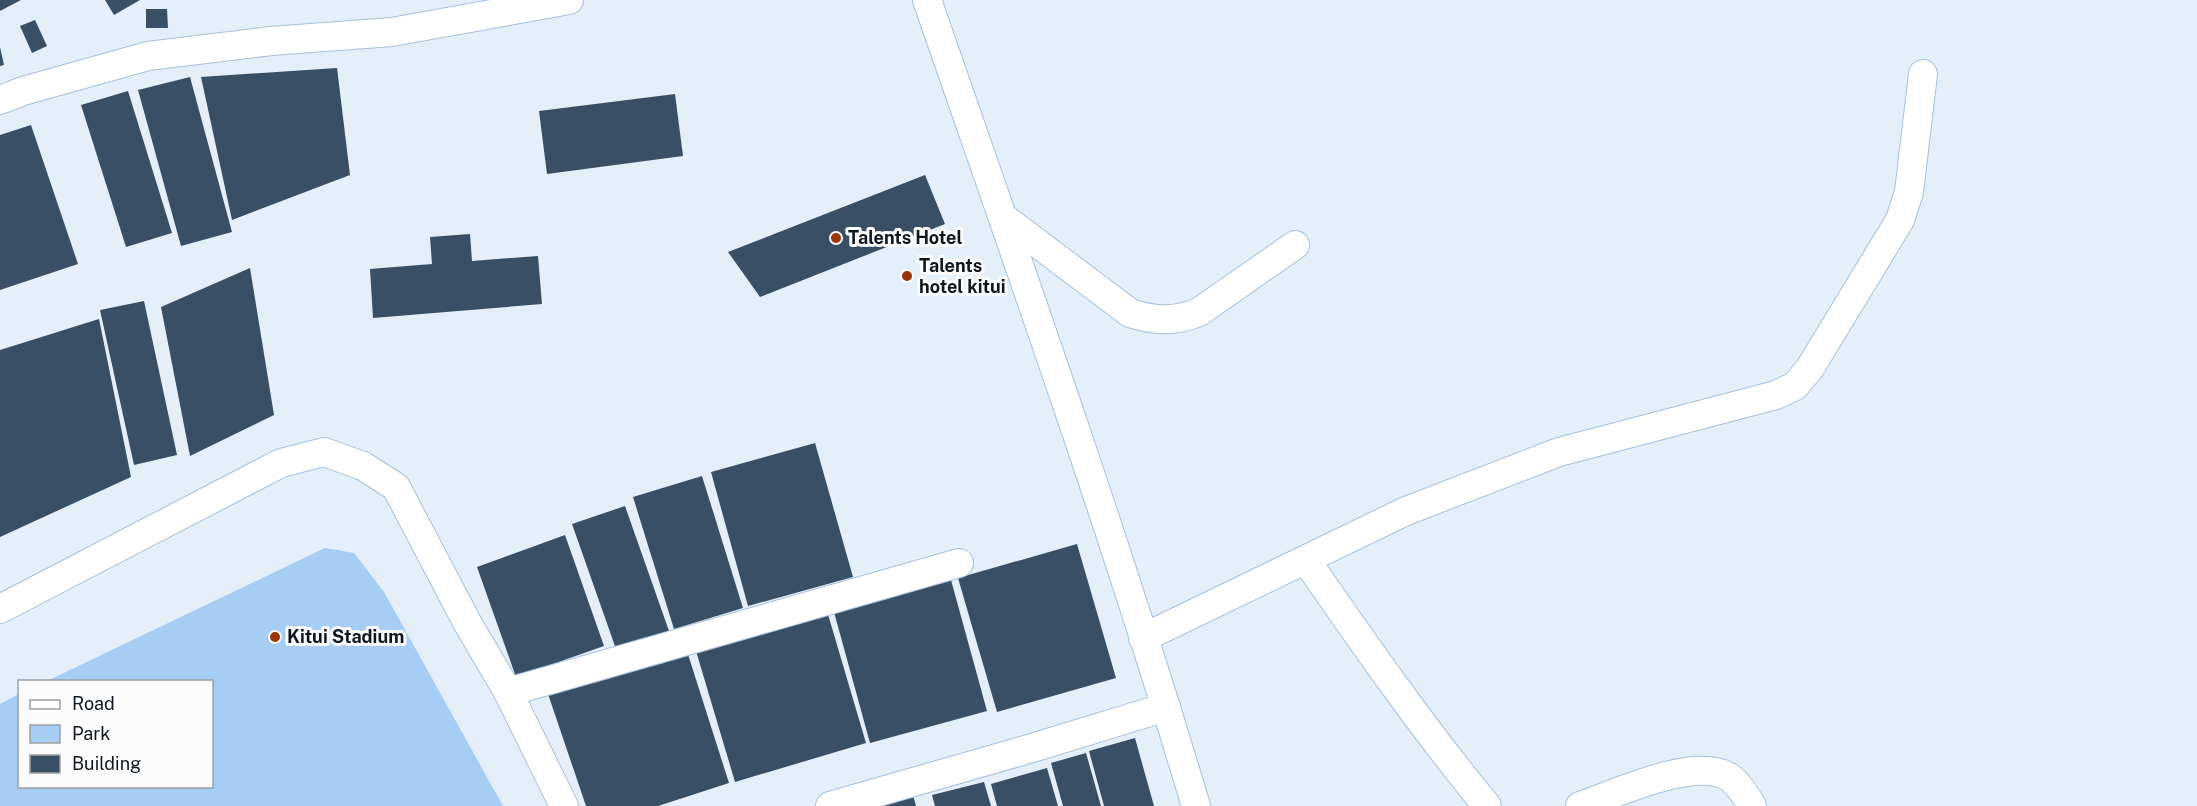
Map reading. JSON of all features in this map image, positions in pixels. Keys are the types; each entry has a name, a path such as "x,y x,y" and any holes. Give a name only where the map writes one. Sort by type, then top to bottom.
{"street":[{"path":"0,100 23,91 148,56 271,41 392,32 569,0"},
{"path":"927,0 1004,218 1166,707 1196,806"},
{"path":"1143,638 1406,511 1559,452 1776,395 1795,386 1810,368 1900,220 1909,192 1923,74"},
{"path":"1004,218 1130,313 1148,319 1183,318 1198,312 1295,245"},
{"path":"0,609 281,463 324,452 363,466 396,487 468,624 508,692 564,806"},
{"path":"1306,560 1452,764 1487,806"},
{"path":"508,692 959,563"},
{"path":"830,806 1166,707"},
{"path":"1580,806 1671,774 1695,770 1714,772 1728,777 1740,787 1752,806"}],"green space":[{"name":"Kitui Stadium","path":"325,548 354,553 384,592 503,806 0,806 0,704 18,695 18,788 213,788 213,680 49,680"}],"building":[{"path":"0,0 21,0 0,11"},
{"path":"105,0 140,0 114,15"},
{"path":"146,9 167,9 168,28 146,28"},
{"path":"35,20 47,46 32,53 20,26"},
{"path":"0,47 4,65 0,66"},
{"path":"337,68 350,175 232,220 201,77"},
{"path":"190,77 232,232 181,246 138,90"},
{"path":"128,91 172,233 126,247 81,105"},
{"path":"675,94 683,156 547,174 539,111"},
{"path":"31,125 78,264 0,290 0,135"},
{"name":"Talents Hotel","path":"925,175 945,224 760,297 728,252"},
{"path":"470,234 472,261 538,256 542,304 373,318 370,269 432,264 430,237"},
{"path":"250,268 274,415 190,456 161,307"},
{"path":"144,301 177,455 134,465 100,310"},
{"path":"99,319 131,477 0,537 0,350"},
{"path":"815,443 853,577 748,606 711,472"},
{"path":"702,476 743,608 674,629 633,497"},
{"path":"625,506 669,631 616,649 572,524"},
{"path":"565,535 604,646 516,677 477,567"},
{"path":"1077,544 1116,678 997,712 958,578"},
{"path":"951,580 987,711 870,743 834,612"},
{"path":"827,611 866,743 735,782 696,651"},
{"path":"685,645 729,783 658,806 586,806 546,688"},
{"path":"1135,738 1154,806 1104,806 1089,751"},
{"path":"1086,753 1101,806 1063,806 1051,763"},
{"path":"1047,768 1058,806 997,806 991,784"},
{"path":"984,782 991,806 935,806 932,795"},
{"path":"913,795 916,806 879,806"}],"place":[{"name":"Talents Hotel","path":"836,238"},
{"name":"Talents hotel kitui","path":"907,276"},
{"name":"Kitui Stadium","path":"275,637"}]}
